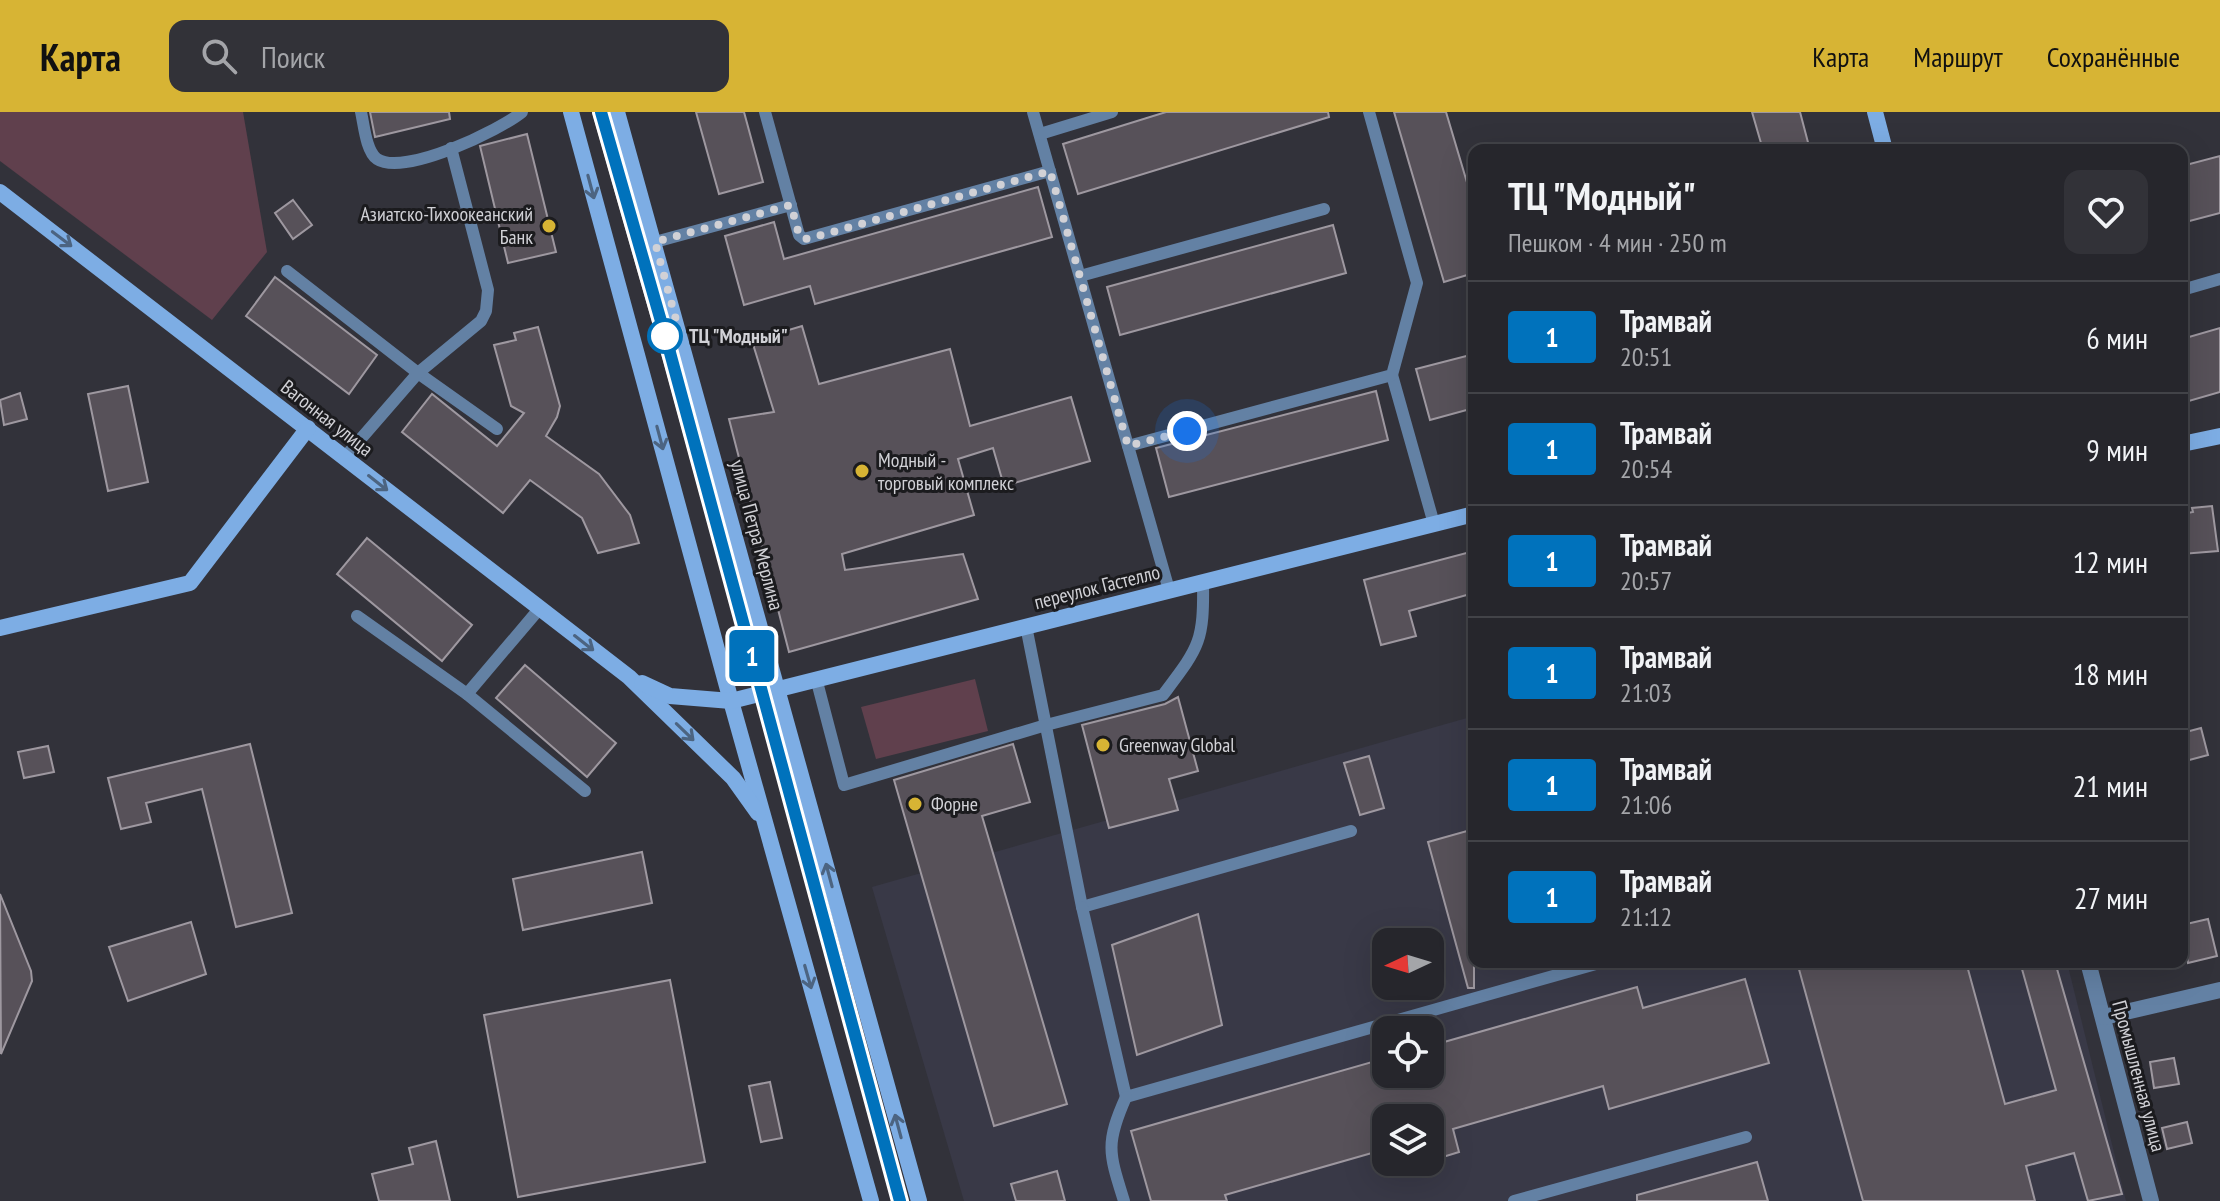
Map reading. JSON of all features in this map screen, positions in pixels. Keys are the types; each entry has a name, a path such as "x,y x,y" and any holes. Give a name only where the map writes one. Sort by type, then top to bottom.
{"main road":[{"path":"571,112 871,1201"},
{"name":"улица Петра Мерлина","path":"617,112 919,1201"},
{"path":"1875,112 1883,144"},
{"name":"Вагонная улица","path":"0,192 629,677 733,778 765,821"},
{"path":"0,628 190,583 308,428"},
{"path":"2188,443 2220,436"},
{"name":"переулок Гастелло","path":"731,701 1468,516"},
{"name":"Вагонная улица","path":"629,677 670,696 731,701"}],"street":[{"name":"Промышленная улица","path":"2090,968 2151,1201"},
{"path":"2104,1017 2220,990"}],"lane":[{"path":"361,112 371,150 377,158 401,163 489,134 522,112"},
{"path":"765,112 799,235 804,239 1050,171"},
{"path":"1033,112 1169,590"},
{"path":"1040,134 1112,112"},
{"path":"1369,112 1417,283 1392,375 1434,524"},
{"path":"345,457 418,373 481,321 488,301 488,290 451,148"},
{"path":"655,242 791,205"},
{"path":"1080,276 1324,209"},
{"path":"287,271 418,373 497,429"},
{"path":"2188,288 2220,279"},
{"path":"1128,446 1392,375"},
{"path":"816,678 844,785 1046,725 1163,695 1199,644 1204,625 1203,582"},
{"path":"467,694 540,608"},
{"path":"357,616 467,694 585,791"},
{"path":"1026,626 1082,907 1126,1097 1112,1128 1110,1145 1112,1164 1124,1201"},
{"path":"1082,907 1351,831"},
{"path":"1126,1097 1582,968"},
{"path":"1514,1201 1746,1137"}],"shaded area":[{"path":"0,112 243,112 267,252 212,320 0,161"},
{"path":"975,679 988,731 876,759 861,707"},
{"path":"1468,718 1468,968 2068,968 2126,1201 964,1201 872,887"}],"building":[{"path":"370,112 449,112 450,119 375,137"},
{"path":"696,112 744,112 763,182 719,194"},
{"path":"1166,112 1328,112 1329,117 1078,194 1063,144"},
{"path":"1394,112 1446,112 1468,186 1468,275 1444,282"},
{"path":"1752,112 1800,112 1808,144 1761,144"},
{"path":"527,134 556,252 508,263 480,146"},
{"path":"2220,156 2220,213 2188,221 2188,164"},
{"path":"1038,187 1052,237 815,304 810,286 744,305 725,236 774,222 784,259"},
{"path":"293,200 312,225 293,239 275,213"},
{"path":"1333,225 1346,273 1120,335 1107,287"},
{"path":"275,277 377,355 349,394 246,316"},
{"path":"802,326 819,384 950,349 970,426 1071,397 1090,461 1004,486 993,448 958,459 974,515 842,554 845,570 963,554 978,599 789,652 729,419 774,412 752,341"},
{"path":"538,327 560,406 546,436 599,474 630,515 639,543 598,553 582,518 530,480 503,513 402,432 432,394 497,446 524,413 511,406 494,345 516,340 514,333"},
{"path":"2220,328 2220,392 2188,401 2188,337"},
{"path":"1468,356 1468,410 1430,420 1416,369"},
{"path":"128,386 148,482 108,491 88,394"},
{"path":"1376,391 1388,440 1169,497 1156,448"},
{"path":"20,393 27,419 4,425 0,400"},
{"path":"2212,506 2218,551 2188,554 2188,513 2193,512 2192,508"},
{"path":"367,538 472,625 442,661 337,574"},
{"path":"1468,553 1468,595 1409,611 1416,636 1381,645 1364,580"},
{"path":"525,665 616,743 587,777 496,698"},
{"path":"1178,697 1198,771 1169,779 1178,810 1109,828 1082,725 1165,704"},
{"path":"2201,728 2208,755 2188,760 2188,731"},
{"path":"250,744 292,913 236,927 202,789 146,803 151,822 121,829 108,778"},
{"path":"1013,744 1030,802 982,816 1067,1104 994,1126 894,780"},
{"path":"48,746 54,772 24,778 18,752"},
{"path":"1369,756 1384,808 1360,815 1344,763"},
{"path":"1468,831 1468,968 1474,968 1474,988 1468,988 1428,842"},
{"path":"642,852 652,903 523,930 513,879"},
{"path":"0,894 31,971 32,981 1,1054"},
{"path":"1198,914 1222,1025 1137,1055 1112,945"},
{"path":"2208,919 2217,956 2188,963 2188,924"},
{"path":"191,922 206,974 128,1001 109,947"},
{"path":"1799,968 1968,968 2005,1104 2056,1090 2022,968 2057,968 2122,1194 2088,1201 2074,1153 2026,1166 2035,1201 1863,1201"},
{"path":"1745,979 1769,1063 1609,1109 1603,1086 1453,1129 1459,1152 1444,1157 1444,1104 1372,1104 1372,1153 1225,1195 1227,1201 1151,1201 1131,1131 1372,1062 1372,1088 1444,1088 1444,1042 1637,987 1643,1008"},
{"path":"670,980 705,1162 518,1197 484,1015"},
{"path":"2174,1058 2179,1084 2154,1088 2150,1062"},
{"path":"770,1082 782,1138 761,1142 749,1086"},
{"path":"2187,1122 2192,1143 2167,1149 2162,1128"},
{"path":"436,1141 450,1201 379,1201 372,1174 413,1164 409,1148"},
{"path":"1757,1162 1768,1201 1637,1201 1637,1195"},
{"path":"1057,1171 1065,1201 1016,1201 1011,1184"}],"tram line":[{"path":"593,112 894,1201"},
{"name":"1","path":"601,112 669,349 900,1201"}],"place":[{"name":"Азиатско-Тихоокеанский Банк","path":"549,226"},
{"name":"ТЦ \"Модный\"","path":"665,336"},
{"name":"Модный - торговый комплекс","path":"862,471"},
{"name":"Greenway Global","path":"1103,745"},
{"name":"Форне","path":"915,804"}],"route":[{"path":"665,336 679,331 655,242 791,205 799,235 804,239 811,238 1050,171 1128,446 1187,431"}]}
